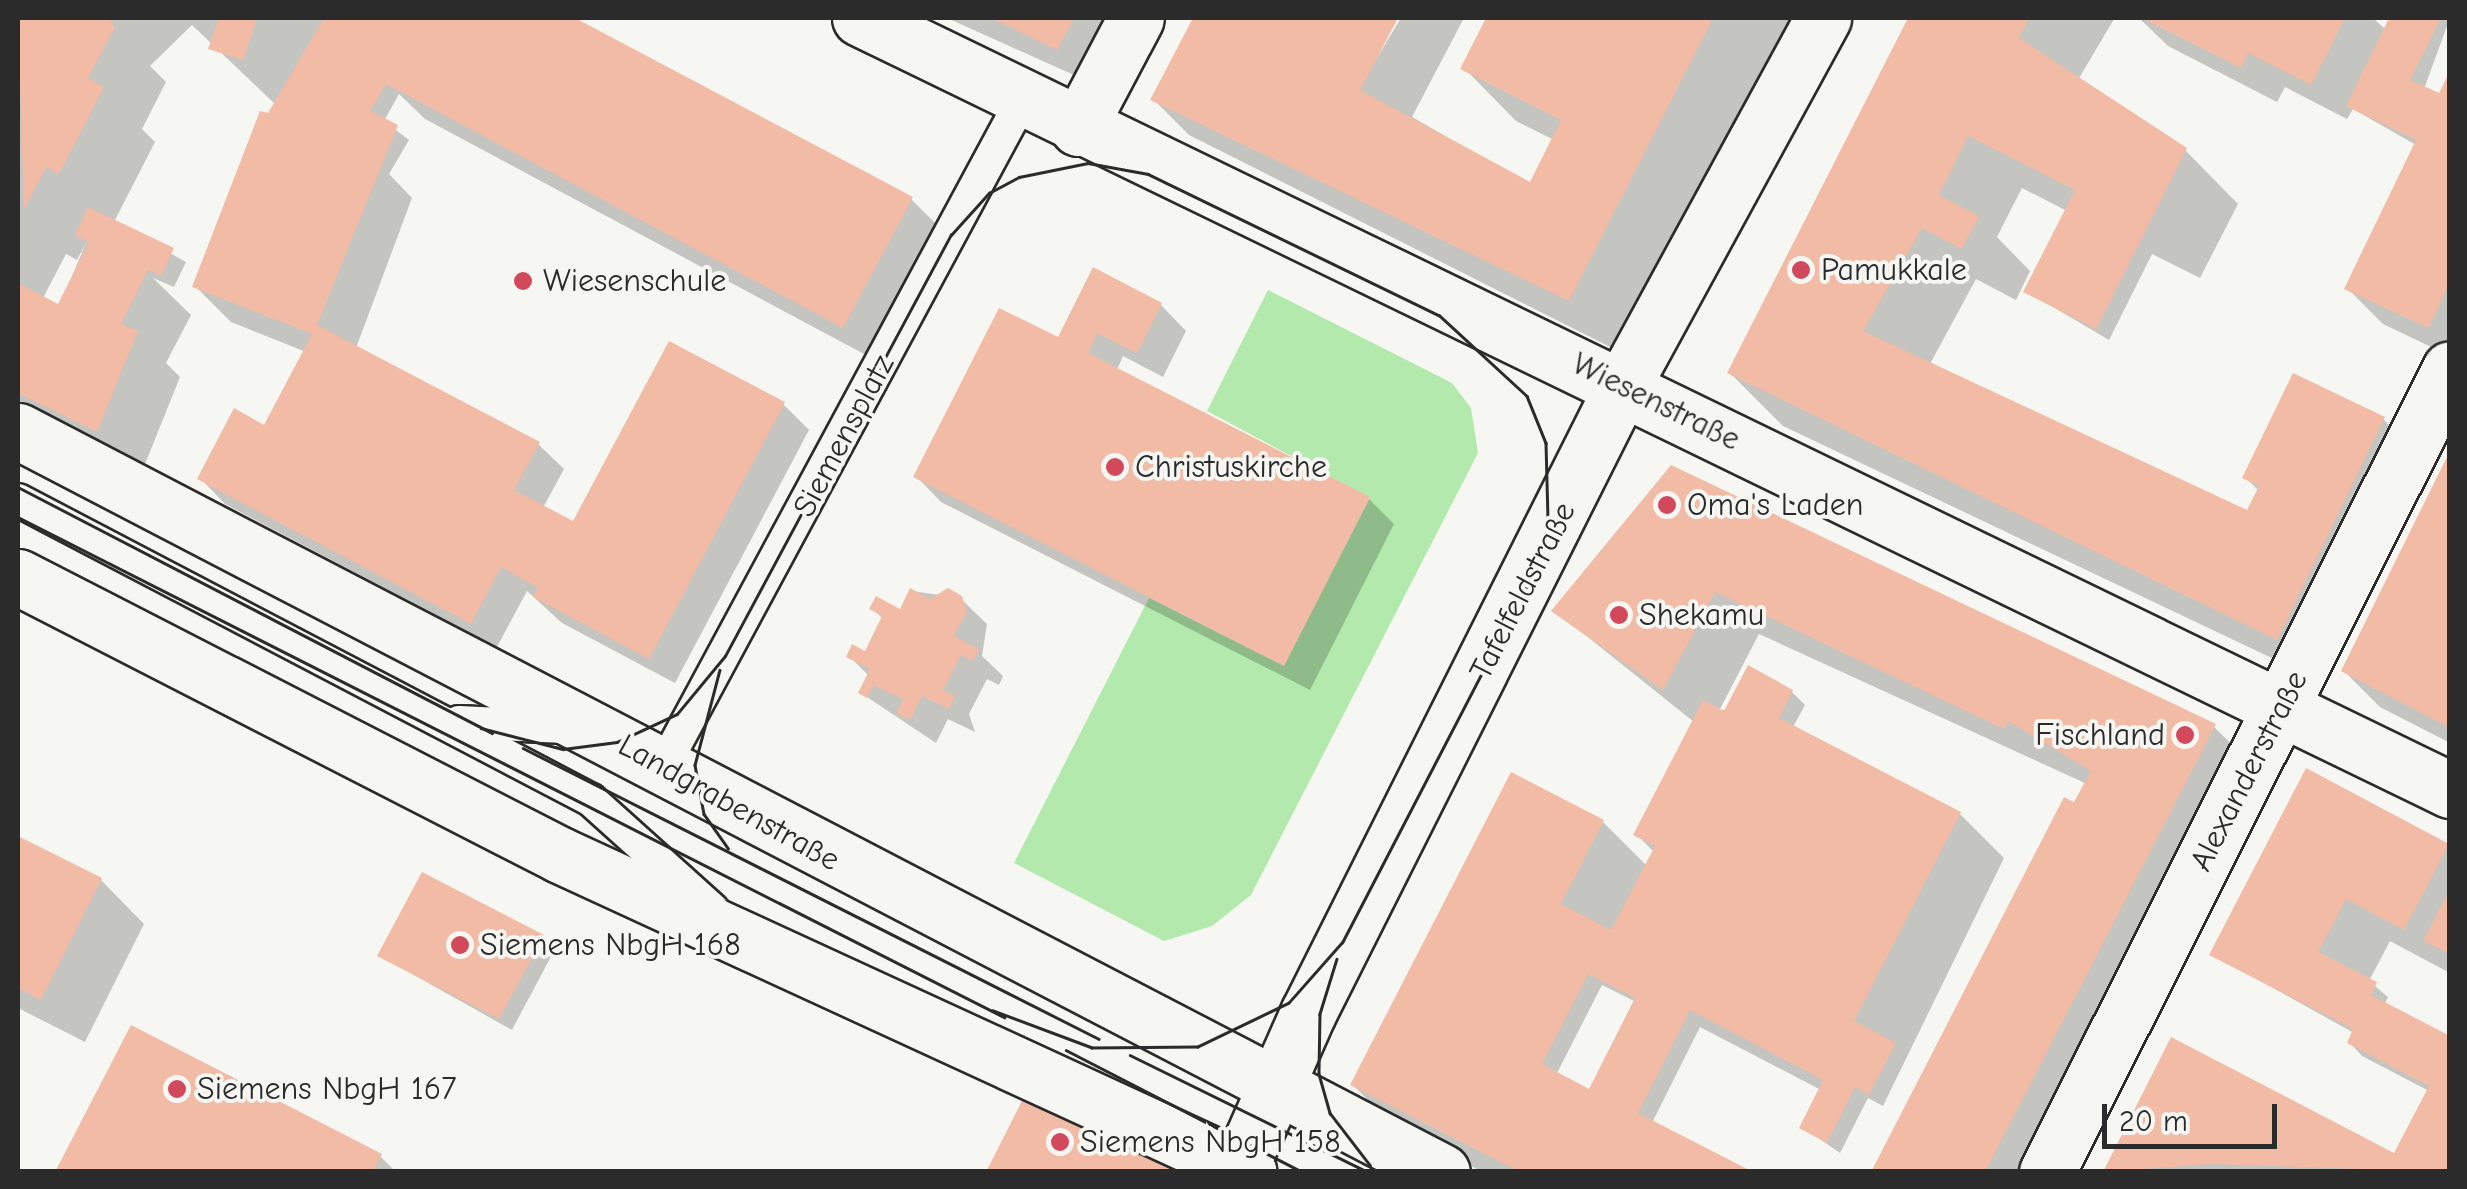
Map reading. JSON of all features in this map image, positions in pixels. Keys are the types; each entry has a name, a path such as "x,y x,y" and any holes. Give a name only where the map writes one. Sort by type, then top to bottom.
{"street":[{"name":"Wiesenstraße","path":"860,18 1078,128 1624,385 2283,704 2450,790"},
{"path":"1078,128 1136,18"},
{"name":"Tafelfeldstraße","path":"1243,1170 1273,1084 1624,385 1823,18"},
{"name":"Alexanderstraße","path":"2047,1172 2450,369"},
{"name":"Landgrabenstraße","path":"18,432 1442,1172"},
{"path":"18,577 560,855 736,931 1243,1170"}],"lane":[{"name":"Siemensplatz","path":"662,769 1022,100"},
{"path":"18,500 450,721 591,800 736,931"},
{"path":"450,721 593,729"}],"green space":[{"path":"1268,290 1452,383 1471,408 1478,453 1251,895 1212,926 1164,941 1014,863 1149,598 1284,666 1370,498 1207,411"}],"building":[{"path":"18,18 109,18 115,27 88,78 104,87 59,174 46,167 24,209"},
{"path":"219,18 257,18 243,60 208,49"},
{"path":"324,18 575,18 913,197 843,328 386,84 370,111 398,125 317,325 540,442 514,490 573,521 669,341 785,402 649,659 533,597 538,588 501,567 471,624 197,479 234,408 264,425 312,334 192,287 260,111 268,113"},
{"path":"991,18 1074,18 1057,50"},
{"path":"1193,18 1398,18 1360,90 1530,182 1561,120 1460,69 1486,18 1713,18 1569,301 1150,100"},
{"path":"1908,18 2029,18 2019,38 2187,148 2096,329 2023,292 2075,190 1968,136 1939,195 1979,216 1962,249 1922,228 1863,331 2247,510 2259,486 2242,478 2293,373 2385,417 2277,640 1727,373"},
{"path":"2142,18 2345,18 2311,85 2248,53 2241,68"},
{"path":"2389,18 2441,18 2410,80 2439,93 2450,71 2450,283 2428,328 2344,289 2416,140 2346,106"},
{"path":"88,207 174,248 161,276 148,270 121,324 138,331 97,432 18,393 18,283 58,304 89,242 75,235"},
{"name":"Christuskirche","path":"1093,267 1162,303 1137,353 1097,333 1088,353 1370,497 1284,666 913,477 999,308 1058,337"},
{"path":"2450,451 2450,728 2341,671"},
{"path":"1671,465 2216,724 1985,1172 1871,1172 2064,797 2074,802 2091,771 2008,721 2004,729 1715,592 1663,690 1551,611"},
{"path":"910,588 930,599 948,588 962,596 967,611 954,636 979,649 973,661 961,655 943,690 955,696 949,709 922,696 910,720 896,713 903,699 874,685 867,698 858,693 870,669 846,657 852,644 865,651 882,616 869,609 876,596 900,609"},
{"path":"1748,665 1793,690 1779,718 1961,812 1854,1021 1896,1043 1869,1095 1855,1087 1827,1143 1799,1128 1823,1080 1690,1010 1638,1113 1753,1172 1520,1172 1350,1085 1511,772 1604,820 1561,904 1611,930 1655,846 1633,835 1703,700 1724,711","holes":["1588,974 1635,998 1589,1089 1542,1064"]},
{"path":"2306,768 2449,844 2404,930 2346,899 2318,952 2377,982 2371,995 2450,1036 2450,1172 2211,1164 2103,1172 2171,1037 2394,1153 2429,1086 2347,1043 2353,1029 2209,955"},
{"path":"18,836 102,878 41,1000 18,988"},
{"name":"Siemens NbgH 168","path":"422,872 544,935 499,1019 377,956"},
{"path":"2450,889 2450,954 2423,941"},
{"name":"Siemens NbgH 167","path":"131,1025 382,1154 373,1172 55,1172"},
{"name":"Siemens NbgH 158","path":"1025,1095 1177,1172 986,1172"}],"tram line":[{"path":"481,728 563,749 617,742 677,714 725,656 951,235 989,193 1019,177 1088,163 1148,174 1439,315 1527,396 1546,443 1548,521 1542,558 1343,942 1289,1003 1198,1047 1092,1048 993,1011"},
{"path":"18,487 492,733"},
{"path":"18,517 1004,1017"},
{"path":"720,670 695,765 704,814 728,848"},
{"path":"523,748 1099,1039"},
{"path":"1337,959 1320,1014 1319,1074 1330,1113 1370,1165"},
{"path":"1066,1050 1302,1172"},
{"path":"1130,1055 1368,1172"}],"place":[{"name":"Pamukkale","path":"1801,270"},
{"name":"Wiesenschule","path":"523,281"},
{"name":"Christuskirche","path":"1115,467"},
{"name":"Oma's Laden","path":"1667,505"},
{"name":"Shekamu","path":"1619,615"},
{"name":"Fischland","path":"2185,735"},
{"name":"Siemens NbgH 168","path":"460,945"},
{"name":"Siemens NbgH 167","path":"177,1089"},
{"name":"Siemens NbgH 158","path":"1060,1142"}]}
